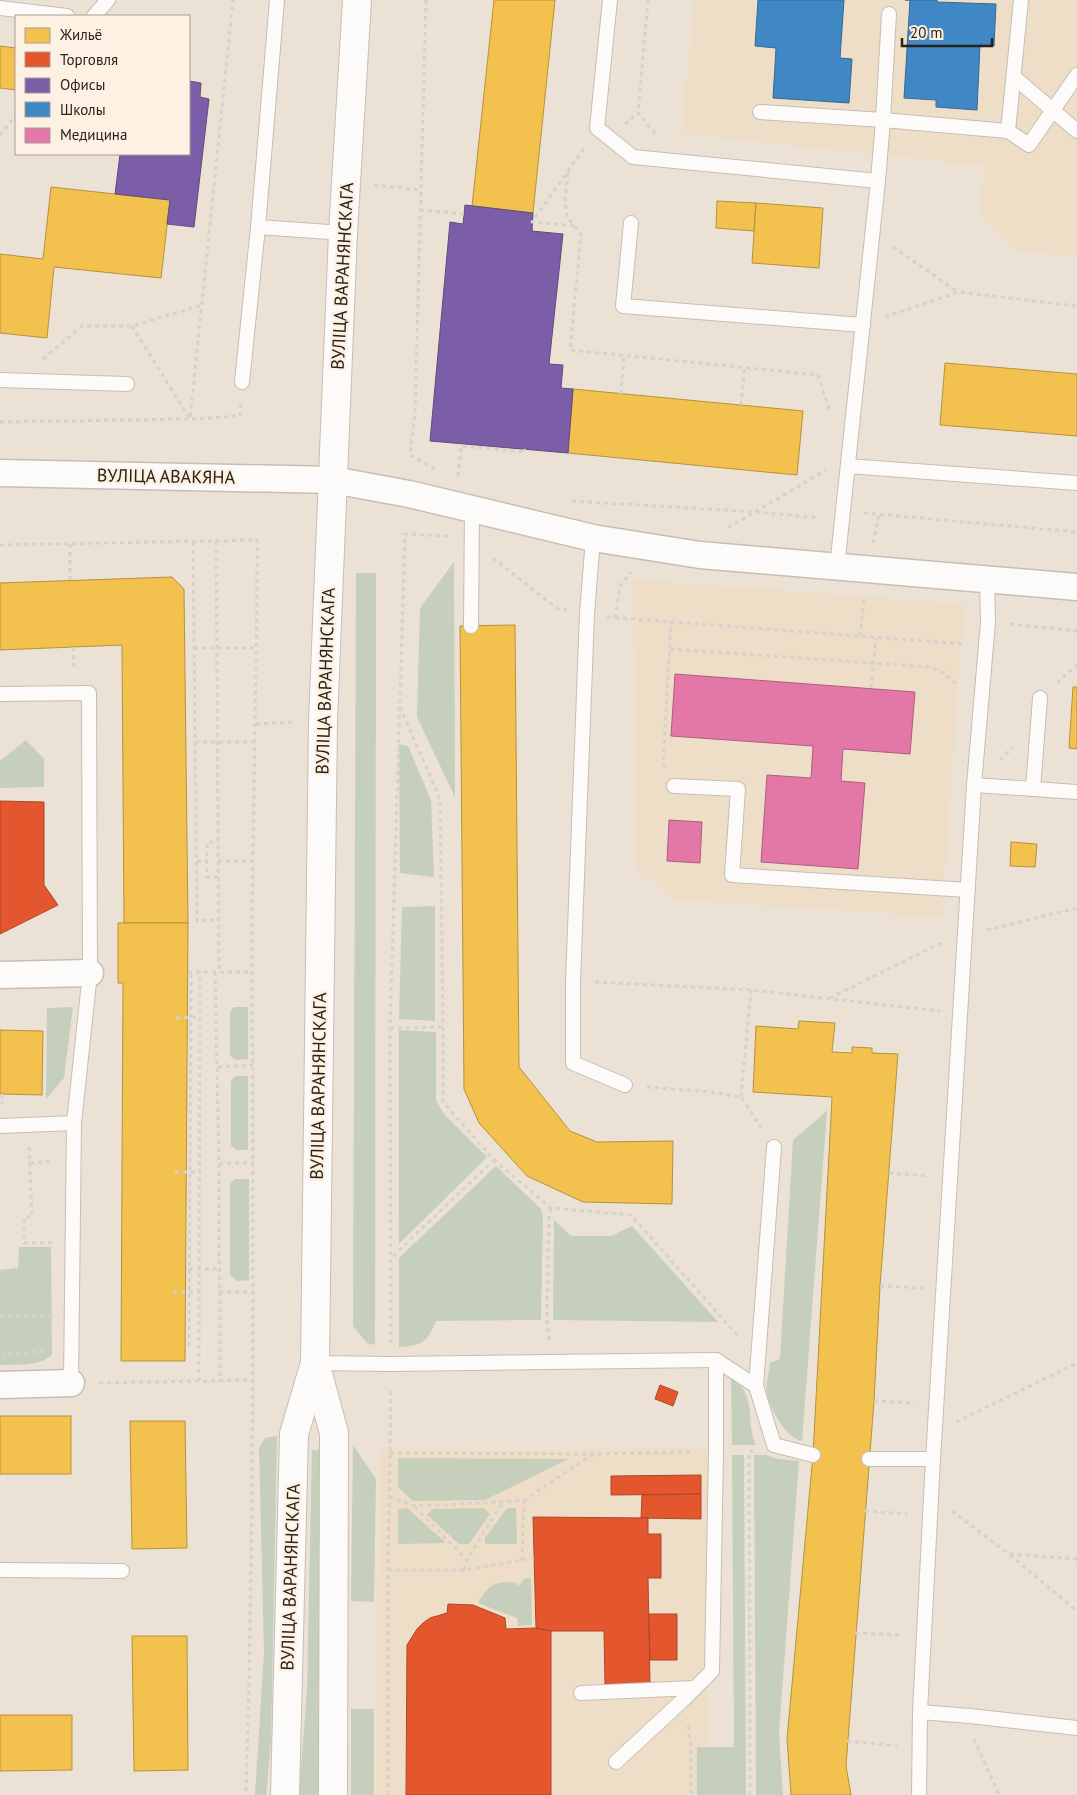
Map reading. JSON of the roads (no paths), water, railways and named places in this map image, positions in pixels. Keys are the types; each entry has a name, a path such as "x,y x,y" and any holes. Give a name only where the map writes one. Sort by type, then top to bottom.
{"main road":[{"name":"ВУЛІЦА ВАРАНЯНСКАГА","path":"285,1795 294,1434 315,1363 323,721 343,233 357,0"},
{"name":"ВУЛІЦА ВАРАНЯНСКАГА","path":"315,1363 334,1433 333,1795"}],"street":[{"name":"ВУЛІЦА АВАКЯНА","path":"0,474 333,480 409,494 593,538 700,555 1077,587"},
{"path":"0,975 90,973"},
{"path":"2,1385 71,1383"}],"lane":[{"path":"95,15 108,0"},
{"path":"242,382 258,227 277,0"},
{"path":"610,0 597,128 633,158 878,181"},
{"path":"1008,131 1021,0"},
{"path":"0,8 59,15"},
{"path":"837,566 878,181 890,14"},
{"path":"760,112 1008,131 1029,145 1077,75"},
{"path":"1014,77 1077,131"},
{"path":"631,223 623,306 863,325"},
{"path":"258,227 343,233"},
{"path":"0,380 128,384"},
{"path":"848,466 1077,483"},
{"path":"471,626 472,509"},
{"path":"593,538 587,614 573,981 573,1063 625,1085"},
{"path":"919,1795 920,1712 934,1433 974,785 988,622 987,580"},
{"path":"0,694 89,693 90,973 74,1124 71,1383"},
{"path":"1032,789 1040,698"},
{"path":"974,785 1077,792"},
{"path":"674,786 738,789 732,875 968,890"},
{"path":"0,1126 74,1124"},
{"path":"774,1147 756,1386 774,1445 813,1455"},
{"path":"616,1762 712,1671 716,1360"},
{"path":"315,1363 391,1364 716,1360 756,1386"},
{"path":"869,1458 933,1459"},
{"path":"0,1570 122,1571"},
{"path":"581,1693 695,1688"},
{"path":"920,1712 1077,1728"}]}
